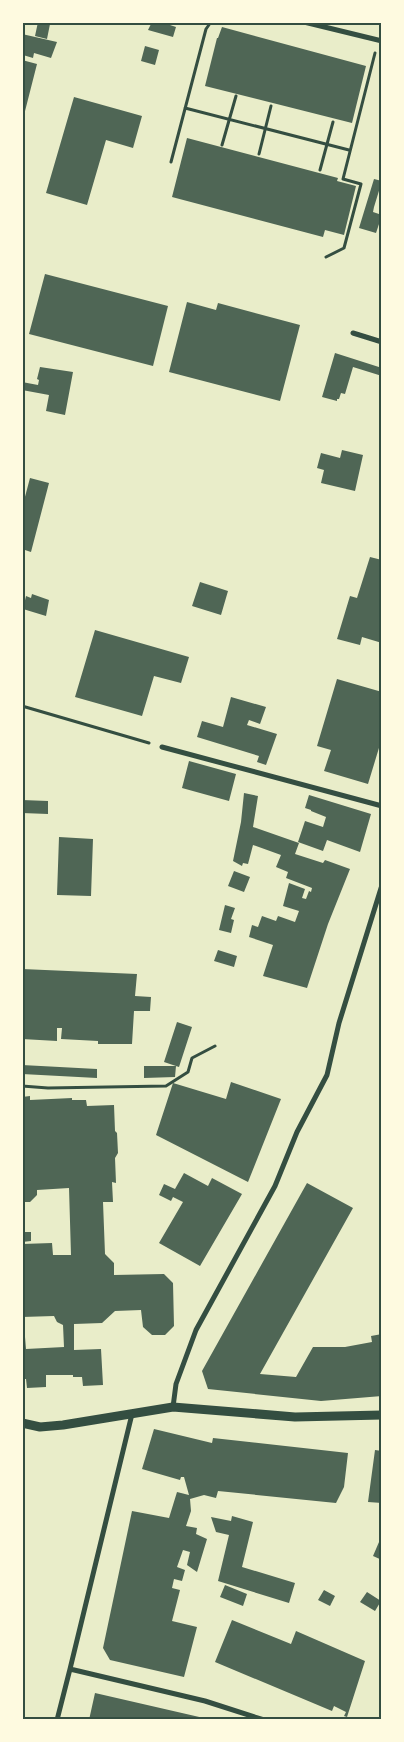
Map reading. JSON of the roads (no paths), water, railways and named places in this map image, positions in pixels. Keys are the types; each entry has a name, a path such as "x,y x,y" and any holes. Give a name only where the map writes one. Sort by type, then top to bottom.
{"street":[{"path":"304,22 380,41"},
{"path":"353,333 382,342"},
{"path":"162,747 382,806"},
{"path":"173,1407 176,1384 196,1330 275,1186 297,1132 327,1075 340,1023 382,885"},
{"path":"22,1423 40,1427 63,1425 173,1407 295,1417 382,1415"},
{"path":"56,1720 132,1413"},
{"path":"70,1669 205,1701 264,1720"}]}
